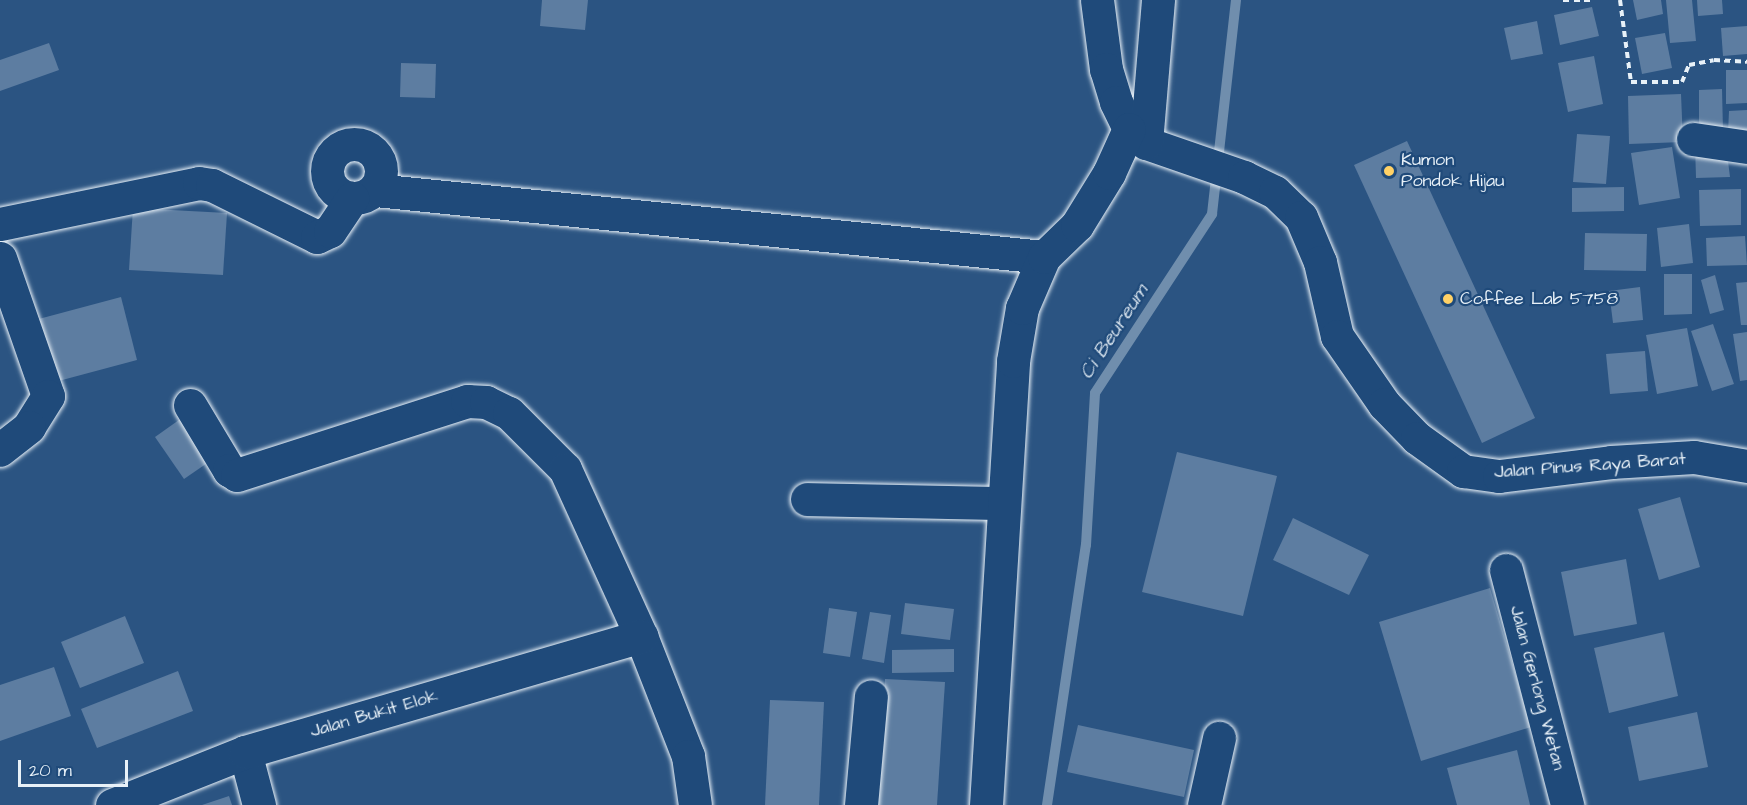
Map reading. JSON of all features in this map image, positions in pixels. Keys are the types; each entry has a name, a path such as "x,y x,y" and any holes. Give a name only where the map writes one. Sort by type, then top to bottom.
{"street":[{"path":"1097,0 1106,69 1116,102 1145,140"},
{"path":"986,805 1014,361 1022,308 1044,257 1077,225 1109,172 1145,140 1158,0"},
{"path":"1693,139 1747,147"},
{"name":"Jalan Pinus Raya Barat","path":"1145,140 1244,177 1275,192 1301,217 1320,262 1337,336 1384,404 1417,438 1463,471 1499,476 1611,462 1694,458 1747,466"},
{"path":"0,224 199,183 212,185 317,237 330,231 363,194 1044,257"},
{"path":"0,258 48,396 29,427 0,450"},
{"path":"190,405 229,470 237,475 467,400 486,402 509,413 565,469 641,636 688,756 695,805"},
{"path":"807,499 1004,503"},
{"name":"Jalan Gerlong Wetan","path":"1506,570 1567,805"},
{"name":"Jalan Bukit Elok","path":"112,805 245,752 641,636"},
{"path":"861,805 871,696"},
{"path":"1204,805 1219,738"},
{"path":"245,752 259,805"}],"path":[{"path":"1563,0 1591,0"},
{"path":"1620,0 1631,82 1682,82 1689,65 1714,60 1747,62"}],"building":[{"path":"542,0 588,0 585,30 540,26"},
{"path":"1633,0 1661,0 1663,14 1637,20"},
{"path":"1666,0 1692,0 1696,41 1670,43"},
{"path":"1697,0 1722,0 1723,14 1698,16"},
{"path":"1592,7 1599,36 1560,45 1554,15"},
{"path":"1537,21 1543,54 1511,60 1504,28"},
{"path":"1747,26 1747,54 1723,56 1721,28"},
{"path":"1665,33 1672,68 1642,74 1635,38"},
{"path":"49,43 59,70 0,91 0,60"},
{"path":"1594,56 1603,104 1568,112 1558,63"},
{"path":"401,63 436,64 435,98 400,97"},
{"path":"1726,70 1747,70 1747,103 1726,104"},
{"path":"1722,89 1723,131 1699,131 1699,90"},
{"path":"1681,94 1683,142 1629,144 1628,96"},
{"path":"1747,110 1747,133 1728,133 1729,111"},
{"path":"1577,134 1610,136 1606,184 1573,182"},
{"path":"1407,141 1535,418 1482,443 1354,165"},
{"path":"1695,144 1727,153 1730,177 1696,178"},
{"path":"1672,147 1680,198 1639,205 1631,153"},
{"path":"1624,187 1624,211 1572,212 1572,188"},
{"path":"1741,189 1741,225 1700,226 1699,190"},
{"path":"133,208 227,213 223,275 129,270"},
{"path":"1689,224 1693,263 1661,267 1657,228"},
{"path":"1585,233 1647,234 1646,271 1584,270"},
{"path":"1745,236 1747,265 1707,266 1706,238"},
{"path":"1664,274 1692,274 1692,314 1664,315"},
{"path":"1715,275 1724,310 1710,314 1701,280"},
{"path":"1747,282 1747,325 1741,325 1736,283"},
{"path":"1640,287 1643,320 1613,323 1609,291"},
{"path":"121,297 137,360 51,383 35,320"},
{"path":"1713,324 1734,384 1712,391 1691,331"},
{"path":"1687,328 1698,386 1657,394 1646,335"},
{"path":"1747,332 1747,380 1740,381 1733,334"},
{"path":"1645,351 1648,391 1610,394 1606,354"},
{"path":"186,415 216,457 184,479 155,437"},
{"path":"1177,452 1277,476 1243,616 1142,592"},
{"path":"1680,497 1700,567 1659,580 1638,509"},
{"path":"1293,518 1369,555 1349,595 1273,560"},
{"path":"1626,559 1637,624 1574,636 1561,572"},
{"path":"1490,588 1531,727 1421,761 1379,622"},
{"path":"905,603 954,609 950,640 901,634"},
{"path":"829,608 857,612 850,657 823,653"},
{"path":"870,612 891,615 884,663 862,659"},
{"path":"125,616 144,663 80,688 61,642"},
{"path":"1664,632 1678,696 1609,713 1594,648"},
{"path":"954,649 954,672 892,673 892,650"},
{"path":"54,667 71,716 0,741 0,685"},
{"path":"178,671 193,711 97,748 81,709"},
{"path":"885,679 945,682 937,805 878,805"},
{"path":"770,700 824,702 819,805 765,805"},
{"path":"1697,712 1708,767 1639,781 1628,727"},
{"path":"1078,725 1194,750 1184,797 1067,772"},
{"path":"1517,750 1530,805 1457,805 1447,768"},
{"path":"229,796 232,805 202,805"}],"waterway":[{"name":"Ci Beureum","path":"1047,805 1086,545 1095,393 1212,214 1236,0"}],"place":[{"name":"Kumon Pondok Hijau","path":"1389,171"},
{"name":"Coffee Lab 5758","path":"1448,299"}]}
